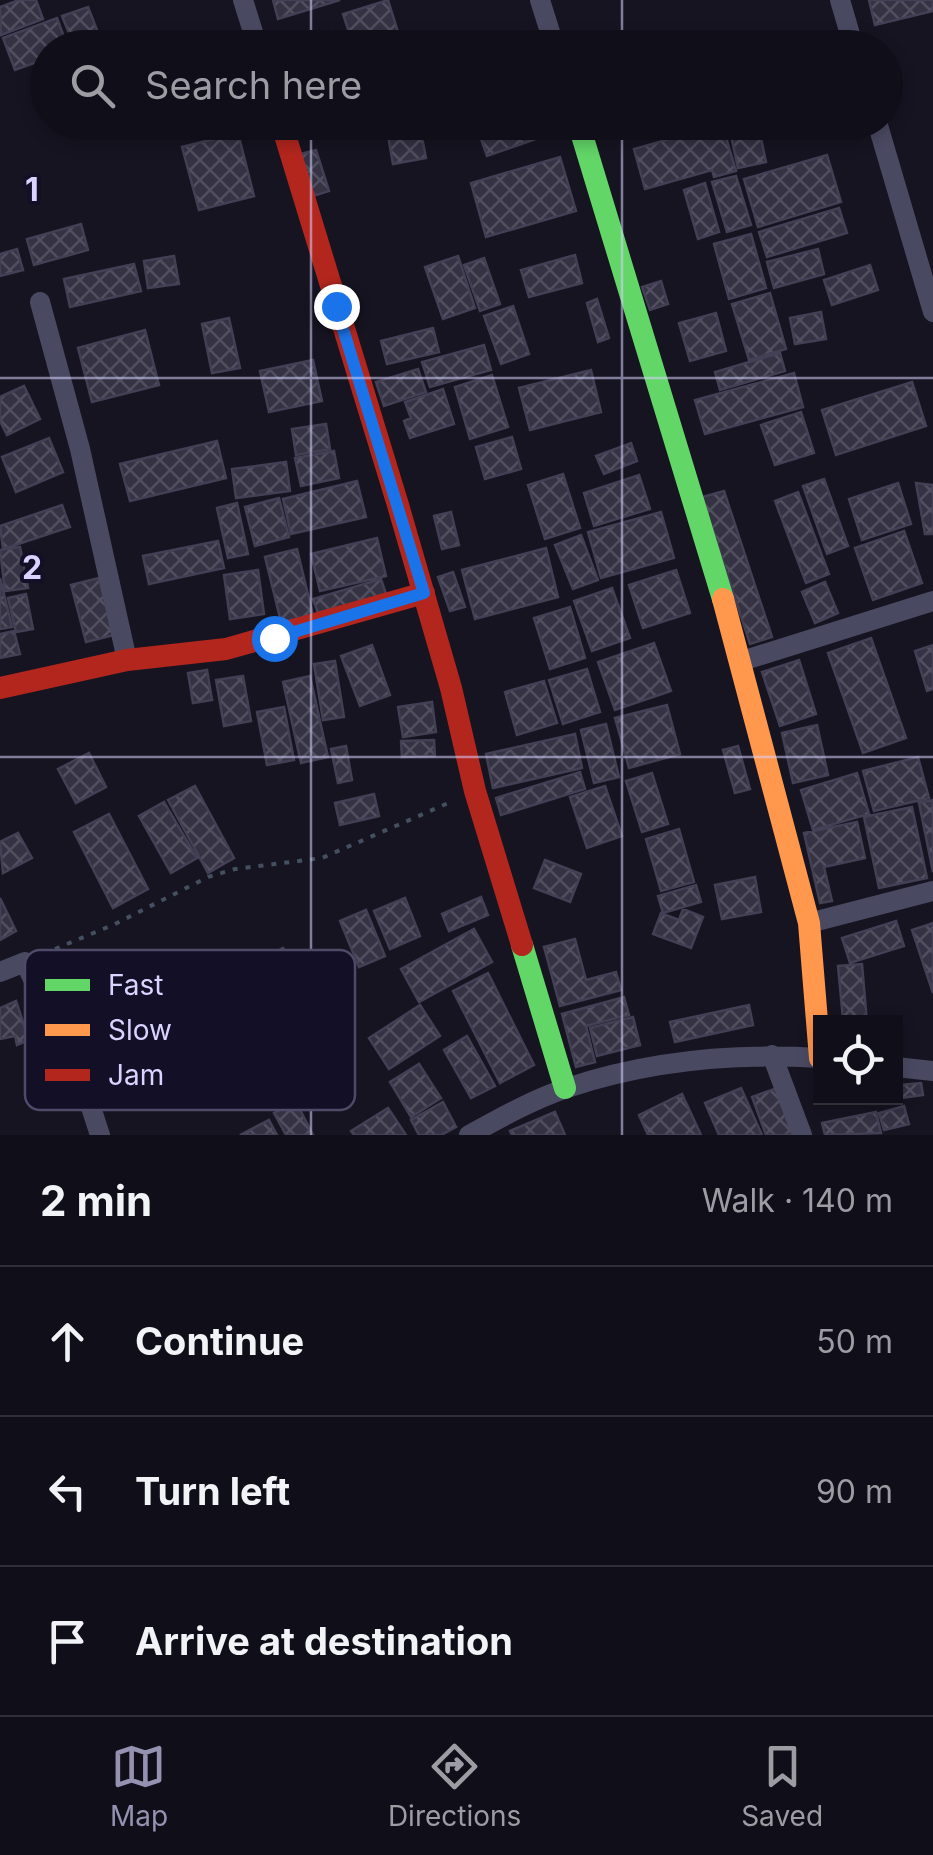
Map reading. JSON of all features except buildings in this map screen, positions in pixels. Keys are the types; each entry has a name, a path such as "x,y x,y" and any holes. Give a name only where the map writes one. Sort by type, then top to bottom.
{"street":[{"path":"243,0 252,30"},
{"path":"540,0 549,30"},
{"path":"840,0 849,30"},
{"path":"286,140 424,593 475,792 565,1088"},
{"path":"583,140 742,661 810,923 817,1015"},
{"path":"881,140 933,312"},
{"path":"40,302 80,449 126,660"},
{"path":"0,688 126,660 226,649 424,593"},
{"path":"742,661 933,601"},
{"path":"810,923 933,891"},
{"path":"0,972 25,962"},
{"path":"772,1056 802,1135"},
{"path":"471,1134 565,1088 667,1063 772,1056 813,1058"},
{"path":"903,1068 933,1071"},
{"path":"92,1110 100,1135"}],"path":[{"path":"53,950 208,877 235,869 322,858 475,792"}],"traffic: fast":[{"path":"583,140 723,599"},
{"path":"522,945 565,1088"}],"traffic: slow":[{"path":"723,599 809,923 816,1015"}],"traffic: jam":[{"path":"286,140 398,505 451,688 475,791 522,945"},
{"path":"0,688 127,660 226,649 424,593"}],"route":[{"path":"274,638 424,593 336,306"}]}
